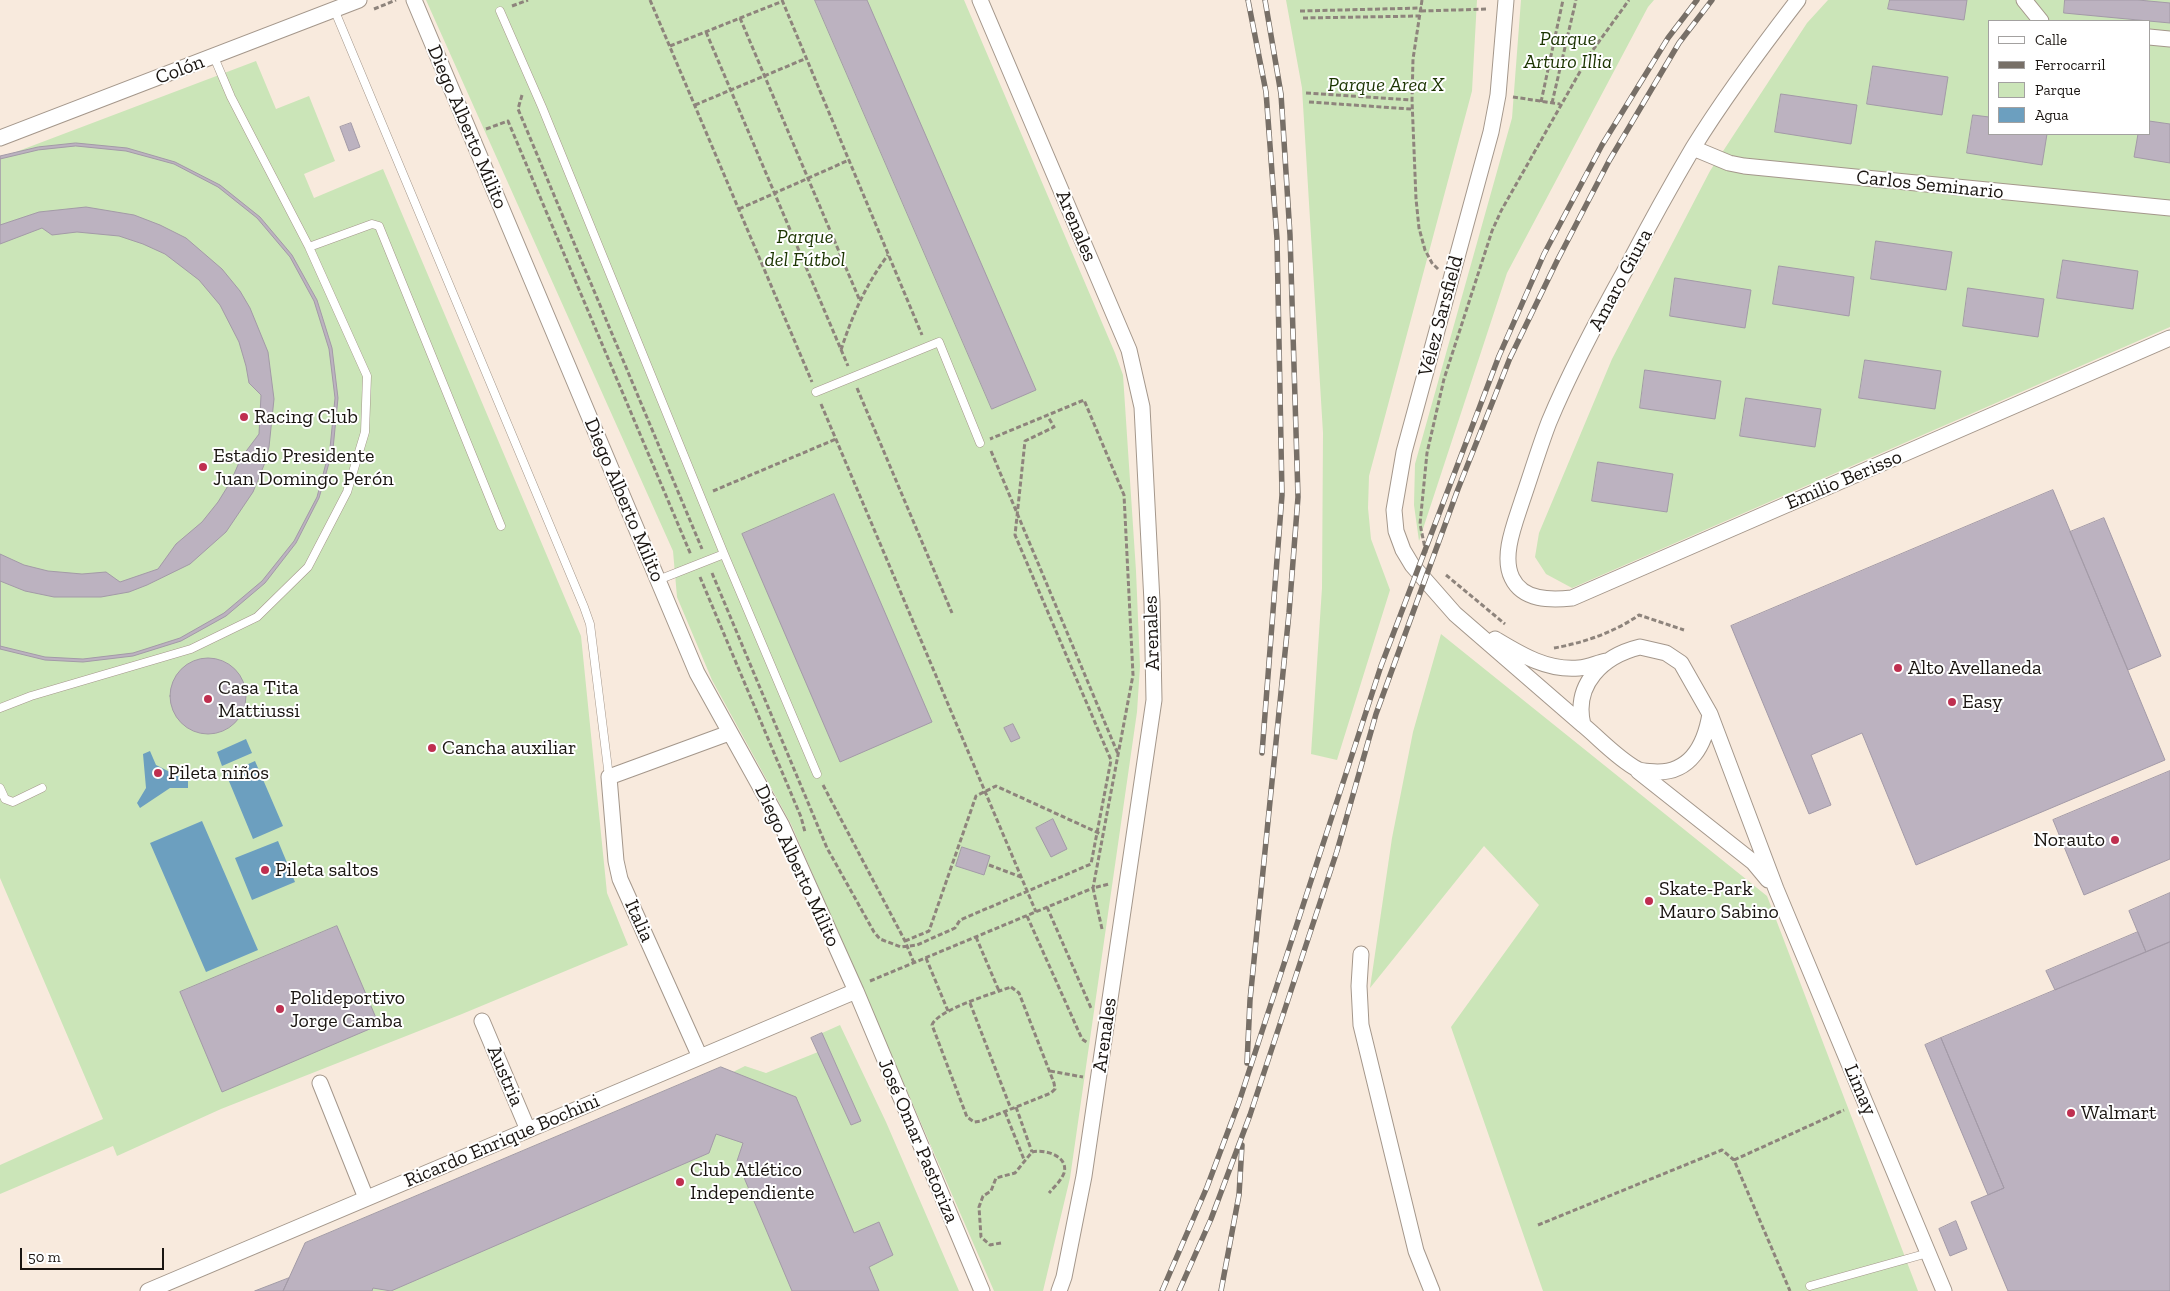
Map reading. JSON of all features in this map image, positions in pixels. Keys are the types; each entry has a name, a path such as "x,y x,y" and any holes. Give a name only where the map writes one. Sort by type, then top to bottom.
{"street":[{"name":"Colón","path":"0,138 359,0"},
{"name":"Diego Alberto Milito","path":"414,0 697,673 782,826 861,987"},
{"name":"Arenales","path":"980,0 1129,350 1142,407 1152,602 1154,700 1084,1176 1064,1277 1059,1291"},
{"name":"Amaro Giura","path":"1517,586 1511,577 1509,563 1513,529 1550,422 1606,306 1693,148 1726,96 1798,0"},
{"path":"2024,0 2040,20"},
{"name":"Vélez Sarsfield","path":"1506,4 1498,95 1480,175 1404,452 1394,510 1396,530 1403,550 1424,580 1455,614 1583,725"},
{"path":"2150,37 2170,39"},
{"name":"Carlos Seminario","path":"1693,148 1729,163 1744,166 2170,208"},
{"name":"Emilio Berisso","path":"1517,586 1525,593 1539,598 1556,600 1572,598 2170,338"},
{"name":"Vélez Sarsfield","path":"1455,614 1524,657 1533,660 1564,668 1579,668 1606,661"},
{"path":"1640,647 1666,653 1680,663 1710,714 1707,732 1700,748 1690,761 1676,769 1659,772 1638,771 1583,725 1581,702 1589,679 1606,661 1624,650 1640,647"},
{"name":"Limay","path":"1710,714 1776,889 1944,1291"},
{"path":"609,777 729,733"},
{"name":"Limay","path":"1638,771 1754,862 1776,889"},
{"name":"Italia","path":"609,777 616,861 620,879 700,1057"},
{"path":"1361,954 1359,986 1362,1025 1416,1251 1432,1291"},
{"name":"Ricardo Enrique Bochini","path":"148,1291 861,987"},
{"name":"José Omar Pastoriza","path":"861,987 982,1291"},
{"name":"Austria","path":"482,1021 528,1130"},
{"path":"320,1083 366,1198"}],"lane":[{"path":"334,9 584,606 590,624 609,777"},
{"path":"500,11 542,107 724,554 817,774"},
{"path":"0,708 31,696 191,649 257,617 308,568 347,492 365,432 367,376 309,247 231,98 214,56"},
{"path":"309,247 372,224 379,226 501,526"},
{"path":"816,392 939,342 983,442"},
{"path":"658,580 724,554"},
{"path":"0,788 5,799 13,802 42,788"},
{"path":"1810,1286 1928,1253"}],"path":[{"path":"650,0 1036,912"},
{"path":"670,46 782,0 927,347"},
{"path":"1422,0 1413,59 1411,109 1420,228 1425,250 1432,263 1438,269"},
{"path":"1542,102 1563,0"},
{"path":"1552,103 1576,0"},
{"path":"1427,558 1420,524 1428,453 1444,379 1492,231 1501,211 1560,104 1590,54 1629,0"},
{"path":"1300,11 1421,10 1506,4"},
{"path":"1379,9 1379,17"},
{"path":"1342,10 1342,17"},
{"path":"1303,18 1420,16"},
{"path":"740,18 860,301"},
{"path":"706,32 952,613"},
{"path":"695,105 807,58"},
{"path":"525,87 518,109 828,848 874,932 880,939 901,947 916,945 955,928 960,920 1091,864 1111,760 1015,535 1026,441 1054,427 1047,415"},
{"path":"1306,93 1412,100"},
{"path":"1498,95 1560,104"},
{"path":"1348,96 1348,104"},
{"path":"1375,98 1375,106"},
{"path":"1308,102 1411,109"},
{"path":"483,130 508,121 801,817 806,835"},
{"path":"739,209 849,160"},
{"path":"841,351 860,301 873,275 888,255"},
{"path":"861,987 1093,888 1133,675 1124,495 1084,400 983,442 1017,516 1118,754"},
{"path":"701,497 836,439"},
{"path":"1442,571 1513,630"},
{"path":"1547,647 1572,645 1626,624 1639,615 1684,630"},
{"path":"817,774 908,946 914,963"},
{"path":"905,941 929,932 976,796 985,791 996,786 1103,836"},
{"path":"989,865 1021,877"},
{"path":"1047,907 1093,1013 1107,1023"},
{"path":"1027,916 1082,1039 1103,1050"},
{"path":"976,937 999,991"},
{"path":"926,958 948,1011"},
{"path":"1011,988 1019,993 1055,1089 1051,1094 981,1121 974,1122 967,1117 932,1025 934,1019 948,1011 970,1003 1011,988"},
{"path":"970,1003 1011,1109"},
{"path":"1049,1071 1098,1080"},
{"path":"1016,1107 1032,1152"},
{"path":"1734,1160 1844,1110"},
{"path":"1005,1112 1025,1162"},
{"path":"1538,1225 1722,1150 1734,1160 1790,1291"},
{"path":"1000,1243 990,1245 980,1237 980,1202 983,1196 991,1191 996,1178 1015,1173 1032,1152"},
{"path":"1032,1152 1049,1152 1061,1160 1064,1165 1063,1176 1049,1193"}],"green space":[{"name":"Parque del Fútbol","path":"426,0 964,0 1123,375 1136,571 1140,666 1137,712 1070,1178 1043,1291 994,1291 791,824 712,680 677,597 673,551"},
{"name":"Parque Area X","path":"1286,0 1477,0 1472,91 1369,476 1368,508 1371,539 1390,590 1337,760 1311,754 1322,588 1323,433 1302,88"},
{"name":"Parque Arturo Illia","path":"1521,0 1654,0 1648,7 1507,273 1419,541 1414,505 1415,464 1512,118"},
{"path":"1828,0 2170,0 2170,327 1572,588 1546,574 1535,557 1539,533 1612,359 1710,171 1807,23"},
{"name":"Racing Club","path":"256,61 276,109 309,96 335,161 304,174 314,198 383,169 581,636 607,893 628,945 462,1014 221,1109 117,1156 113,1146 0,1194 0,1165 103,1119 0,878 0,158"},
{"path":"1441,634 1767,896 1918,1291 1543,1291 1451,1027 1539,905 1484,846 1370,988 1392,838 1413,732"},
{"name":"Club Atlético Independiente","path":"840,1025 886,1122 959,1291 254,1291 289,1278 305,1243 721,1067 733,1072 745,1066 766,1073 818,1052 811,1038"}],"water":[{"path":"246,739 252,753 222,766 217,752"},
{"name":"Pileta niños","path":"150,751 156,765 188,781 188,788 170,788 140,808 137,803 146,788 143,754"},
{"path":"255,761 283,826 253,839 226,774"},
{"path":"202,821 258,950 206,972 150,843"},
{"name":"Pileta saltos","path":"278,841 295,882 252,900 235,858"}],"building":[{"path":"815,0 867,0 1036,390 992,409"},
{"path":"1890,0 1967,0 1964,20 1888,9"},
{"path":"2065,0 2138,0 2170,3 2170,23 2150,20 2064,13"},
{"path":"1873,66 1948,77 1942,115 1867,104"},
{"path":"1781,94 1857,105 1851,144 1775,132"},
{"path":"1973,115 1988,117 1988,135 2047,135 2042,165 1967,153"},
{"path":"2150,121 2170,124 2170,163 2134,157 2138,135 2150,135"},
{"path":"351,123 360,147 349,151 340,127"},
{"path":"76,143 127,148 175,162 220,185 260,217 292,255 317,300 332,348 338,398 333,449 319,498 296,543 265,583 226,616 181,641 133,656 83,662 45,660 0,649 0,581 25,591 54,597 101,597 129,592 190,564 226,532 253,492 269,447 274,399 268,352 250,308 240,291 222,269 186,238 134,215 86,207 39,212 0,225 0,156 38,147"},
{"path":"76,146 126,151 174,164 218,187 257,218 290,257 314,301 329,349 335,398 330,448 317,497 294,541 262,581 224,613 180,638 133,653 83,659 45,657 0,646 0,554 24,565 48,571 82,574 106,572 120,582 158,569 176,544 202,522 218,502 231,481 241,458 259,434 261,395 249,383 239,342 220,305 199,280 165,254 119,236 77,232 52,235 42,228 0,244 0,159 38,150"},
{"path":"1876,241 1952,252 1946,290 1871,279"},
{"path":"2063,260 2138,271 2133,309 2057,298"},
{"path":"1779,266 1854,277 1849,316 1773,304"},
{"path":"1675,278 1751,290 1745,328 1670,316"},
{"path":"1968,288 2044,299 2038,337 1963,326"},
{"path":"1865,360 1941,371 1935,409 1859,398"},
{"path":"1645,370 1721,381 1715,419 1640,408"},
{"path":"1746,398 1821,409 1815,447 1740,436"},
{"path":"1598,462 1673,474 1667,512 1592,501"},
{"name":"Easy","path":"2053,490 2165,760 1916,865 1862,733 1811,755 1831,805 1809,814 1731,626"},
{"path":"834,494 932,722 840,762 742,534"},
{"path":"2104,518 2161,656 2128,670 2070,532"},
{"name":"Casa Tita Mattiussi","path":"201,658 215,658 229,664 240,675 246,689 243,711 235,723 215,734 201,734 187,728 176,717 170,703 170,689 176,675 187,664"},
{"path":"1013,724 1020,738 1011,742 1004,728"},
{"name":"Norauto","path":"2170,771 2170,859 2084,895 2053,820"},
{"path":"1053,819 1067,849 1051,857 1036,828"},
{"path":"962,847 990,856 984,875 956,866"},
{"path":"2170,893 2170,942 2146,952 2129,911"},
{"name":"Polideportivo Jorge Camba","path":"337,926 379,1025 222,1092 180,992"},
{"path":"2138,932 2146,952 2055,990 2046,971"},
{"name":"Walmart","path":"2170,942 2170,1291 2008,1291 1971,1202 2004,1188 1941,1038"},
{"path":"822,1033 861,1121 851,1125 811,1038"},
{"path":"1941,1038 2004,1188 1988,1195 1925,1045"},
{"path":"721,1067 796,1097 854,1233 879,1222 893,1255 869,1267 879,1291 792,1291 737,1161 743,1143 716,1134 709,1153 391,1291 373,1288 372,1291 283,1291 305,1243"},
{"path":"1956,1221 1967,1249 1950,1256 1939,1229"},
{"path":"289,1278 283,1291 255,1291"}],"railway":[{"path":"1248,0 1266,92 1277,239 1282,495 1262,753"},
{"path":"1247,1063 1250,1000 1289,613 1298,497 1290,235 1281,94 1265,0"},
{"path":"1162,1291 1207,1187 1239,1102 1381,666 1499,356 1544,254 1602,145 1668,38 1697,0"},
{"path":"1179,1291 1211,1219 1250,1115 1337,851 1376,714 1458,489 1510,358 1557,261 1609,161 1679,43 1712,0"},
{"path":"1221,1291 1239,1195 1242,1145"}],"place":[{"name":"Racing Club","path":"244,417"},
{"name":"Estadio Presidente Juan Domingo Perón","path":"203,467"},
{"name":"Alto Avellaneda","path":"1898,668"},
{"name":"Casa Tita Mattiussi","path":"208,699"},
{"name":"Easy","path":"1952,702"},
{"name":"Cancha auxiliar","path":"432,748"},
{"name":"Pileta niños","path":"158,773"},
{"name":"Norauto","path":"2115,840"},
{"name":"Pileta saltos","path":"265,870"},
{"name":"Skate-Park Mauro Sabino","path":"1649,901"},
{"name":"Polideportivo Jorge Camba","path":"280,1009"},
{"name":"Walmart","path":"2071,1113"},
{"name":"Club Atlético Independiente","path":"680,1182"}]}
